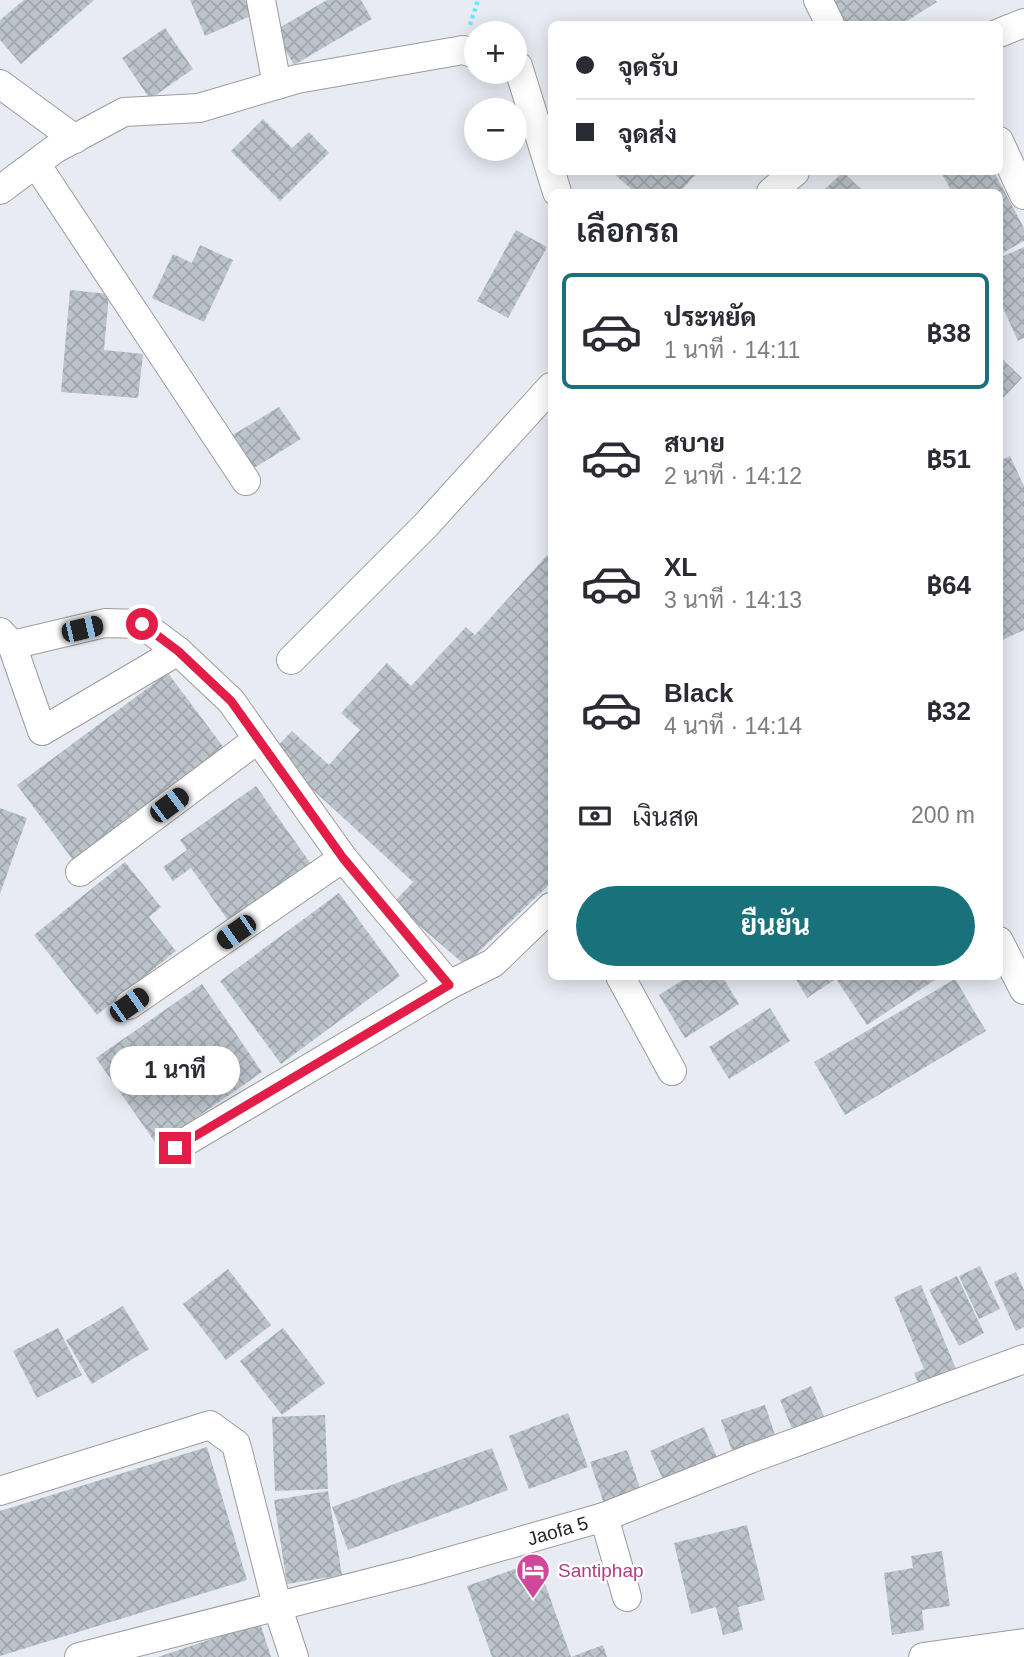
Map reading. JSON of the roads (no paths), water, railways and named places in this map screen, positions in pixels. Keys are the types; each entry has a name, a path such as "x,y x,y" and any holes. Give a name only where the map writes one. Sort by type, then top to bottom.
{"street":[{"path":"261,0 277,85"},
{"path":"818,0 828,21"},
{"path":"1003,31 1024,23"},
{"path":"0,190 75,139 124,112 200,108 277,85 464,50"},
{"path":"0,84 75,139"},
{"path":"524,84 548,163"},
{"path":"1003,150 1024,195"},
{"path":"36,164 246,481"},
{"path":"775,189 791,175"},
{"path":"290,660 426,525 548,390"},
{"path":"178,651 42,730 6,639 105,623 142,624 178,651 231,701 343,858 449,985"},
{"path":"80,872 258,739"},
{"path":"129,1005 343,858"},
{"path":"175,1148 449,985 492,963 548,910"},
{"path":"1003,950 1024,990"},
{"path":"622,980 672,1071"},
{"name":"Jaofa 5","path":"79,1657 416,1571 604,1517 750,1459 1024,1359"},
{"path":"0,1491 210,1425 236,1444 277,1605 294,1657"},
{"path":"604,1517 627,1597"},
{"path":"923,1657 1024,1643"}],"place":[{"name":"Santiphap","path":"533,1600"}]}
